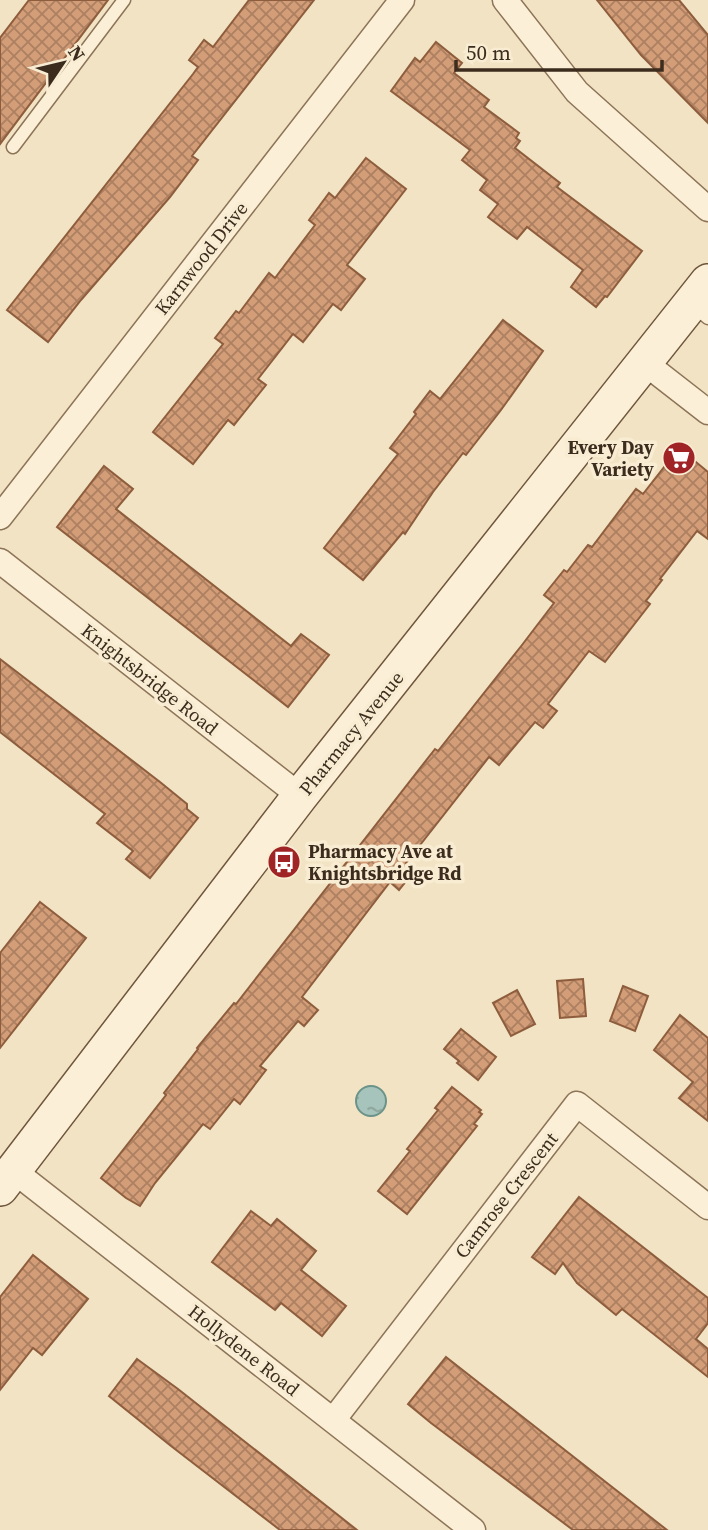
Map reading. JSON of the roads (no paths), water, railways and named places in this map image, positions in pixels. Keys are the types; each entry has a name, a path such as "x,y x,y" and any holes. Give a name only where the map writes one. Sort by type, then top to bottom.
{"street":[{"path":"505,0 577,92 708,209"},
{"name":"Karnwood Drive","path":"0,517 395,3"},
{"name":"Pharmacy Avenue","path":"7,1180 300,796 645,363 702,301"},
{"path":"645,363 708,412"},
{"name":"Knightsbridge Road","path":"0,561 300,796"},
{"name":"Camrose Crescent","path":"334,1419 577,1104 708,1207"},
{"name":"Hollydene Road","path":"7,1180 334,1419 473,1530"}],"lane":[{"path":"13,147 124,0"}],"water":[{"path":"371,1086 382,1090 386,1101 382,1112 371,1116 360,1112 356,1101 360,1090"}],"place":[{"name":"Every Day Variety","path":"679,458"},
{"name":"Pharmacy Ave at Knightsbridge Rd","path":"284,862"}]}
